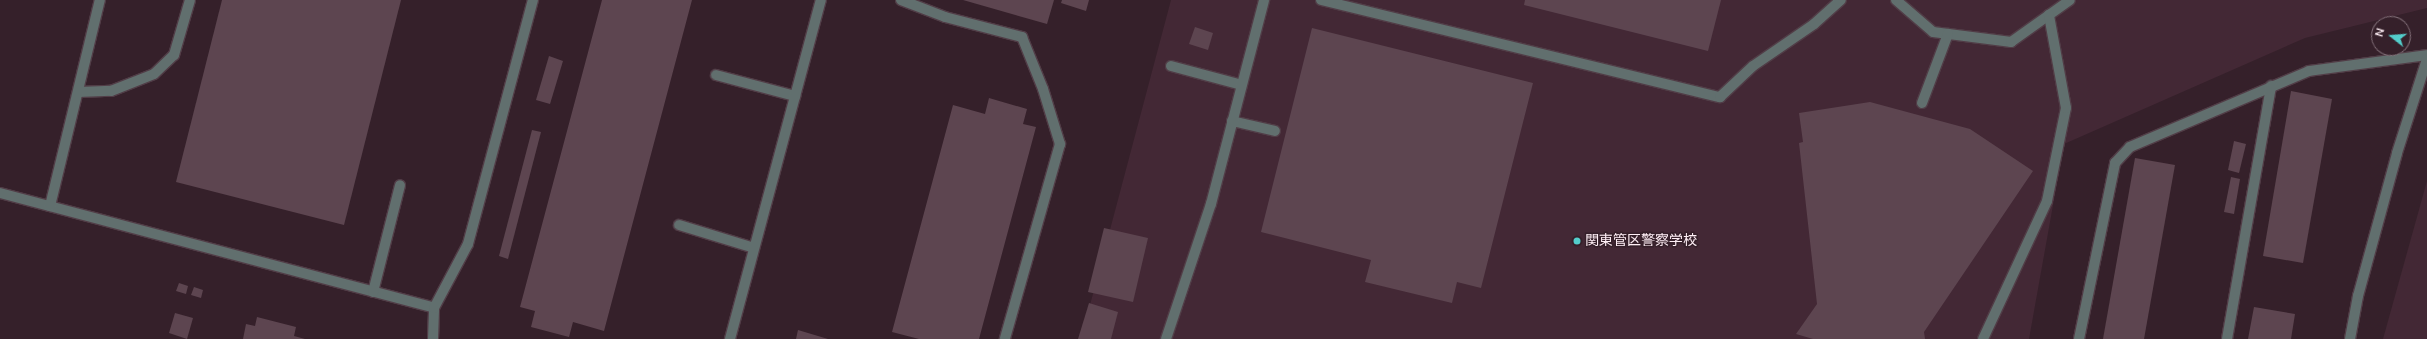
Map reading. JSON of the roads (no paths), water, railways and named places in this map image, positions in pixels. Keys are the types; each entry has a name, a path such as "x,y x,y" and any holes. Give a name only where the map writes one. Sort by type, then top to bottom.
{"lane":[{"path":"50,206 100,0"},
{"path":"78,92 111,91 154,74 174,55 190,0"},
{"path":"433,339 434,308 468,244 533,0"},
{"path":"730,339 820,0"},
{"path":"901,0 945,17 1022,37 1043,89 1060,144 1005,339"},
{"path":"1166,339 1211,204 1264,0"},
{"path":"1321,0 1720,97 1753,66 1814,24 1841,0"},
{"path":"1896,0 1933,32 2011,42 2070,0"},
{"path":"1984,339 2047,201 2066,108 2049,15"},
{"path":"1922,103 1948,34"},
{"path":"2079,339 2115,162 2130,147 2309,71 2427,54"},
{"path":"2350,339 2358,296 2394,161 2427,59"},
{"path":"1171,66 1242,85"},
{"path":"716,75 795,96"},
{"path":"2227,339 2271,86"},
{"path":"1232,121 1275,131"},
{"path":"373,292 400,185"},
{"path":"0,193 434,308"},
{"path":"680,225 754,248"}],"place":[{"name":"関東管区警察学校","path":"1577,241"}]}
